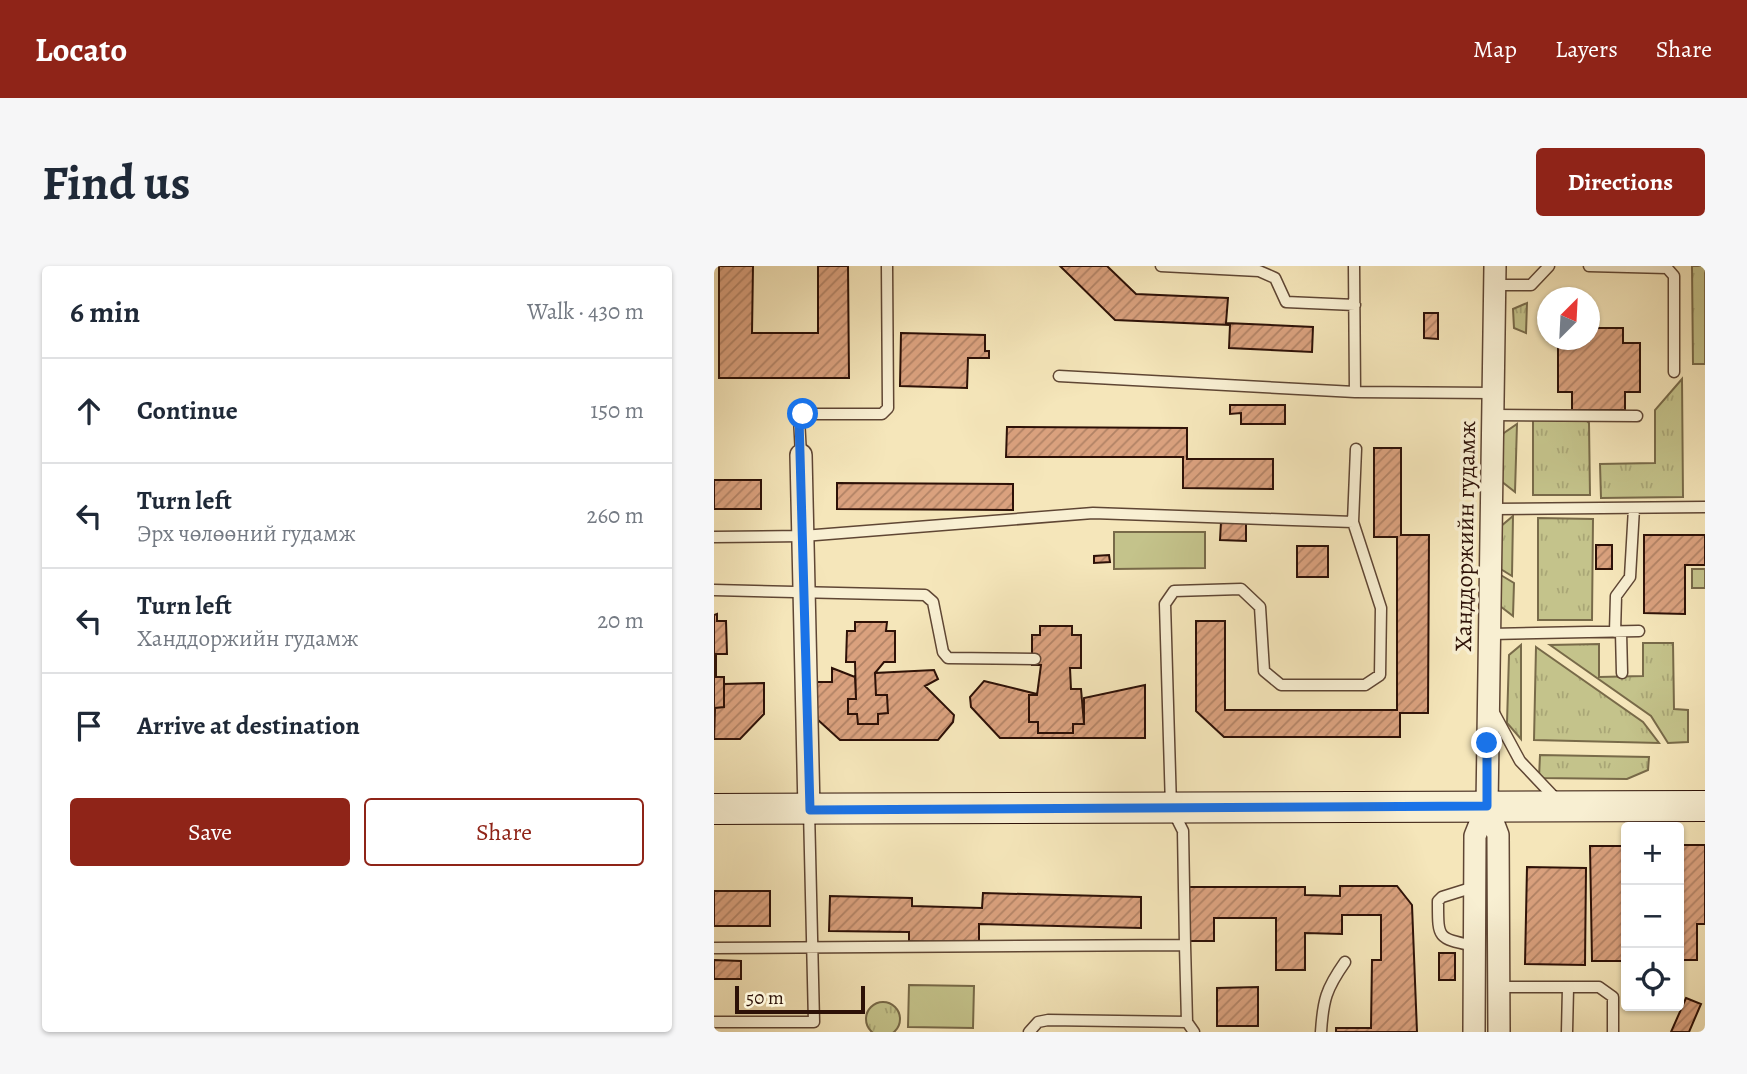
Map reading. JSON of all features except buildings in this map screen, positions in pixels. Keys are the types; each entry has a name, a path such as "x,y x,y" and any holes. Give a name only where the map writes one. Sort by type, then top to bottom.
{"main road":[{"path":"714,809 1705,806"}],"street":[{"name":"Ханддоржийн гудамж","path":"1487,806 1495,276"},
{"path":"801,455 810,810"},
{"path":"1474,1032 1475,836 1487,806"},
{"path":"1487,806 1498,835 1499,1032"}],"lane":[{"path":"801,455 799,418 803,414 883,414 888,408 887,266"},
{"path":"1161,266 1259,271 1275,278 1286,302 1355,305"},
{"path":"1354,266 1355,392"},
{"path":"1495,276 1531,285 1549,266"},
{"path":"1589,266 1667,268 1674,276 1674,372"},
{"path":"1059,376 1355,392 1493,393"},
{"path":"1493,415 1637,416"},
{"path":"1029,1032 1038,1022 1048,1020 1190,1027 1183,831 1171,807 1165,604 1174,591 1241,589 1260,607 1265,671 1281,685 1365,685 1380,675 1381,608 1353,522 1356,449"},
{"path":"1493,509 1705,507"},
{"path":"1622,673 1616,596 1630,578 1634,508"},
{"path":"714,537 803,536 1093,513 1353,522"},
{"path":"714,590 925,594 933,602 943,652 948,657 1035,659"},
{"path":"1491,634 1639,631"},
{"path":"1487,700 1520,761 1563,806"},
{"path":"810,810 814,1022 820,1032"},
{"path":"1474,887 1441,897 1438,901 1438,933 1443,939 1474,946"},
{"path":"714,948 1185,945"},
{"path":"1321,1032 1322,1001 1345,962"},
{"path":"1499,987 1599,987 1613,997 1613,1032"},
{"path":"1567,988 1567,1032"},
{"path":"714,1022 814,1022"}],"green space":[{"path":"1692,266 1705,266 1705,364 1693,364"},
{"path":"1527,303 1526,333 1514,328 1513,309"},
{"path":"1682,379 1683,497 1601,498 1600,464 1655,463 1655,410"},
{"path":"1533,417 1585,419 1589,423 1590,495 1533,495"},
{"path":"1517,424 1515,492 1501,481 1501,435"},
{"path":"1513,516 1512,576 1499,568 1500,527"},
{"path":"1538,518 1593,519 1592,620 1538,620"},
{"path":"1114,532 1205,532 1205,568 1114,569"},
{"path":"1692,569 1705,569 1705,588 1692,588"},
{"path":"1499,574 1514,583 1513,616 1500,606"},
{"path":"1643,643 1673,643 1674,709 1688,710 1688,742 1668,743 1651,716 1550,645 1599,644 1599,677 1643,676"},
{"path":"1521,645 1521,739 1507,723 1509,655"},
{"path":"1536,647 1643,722 1659,743 1534,740"},
{"path":"1540,755 1649,757 1648,770 1627,779 1539,778"},
{"path":"909,985 974,986 973,1028 908,1027"},
{"path":"883,1002 895,1007 900,1019 895,1031 883,1036 871,1031 866,1019 871,1007"}],"route":[{"path":"803,414 799,418 810,810 1487,806 1487,743"}]}
